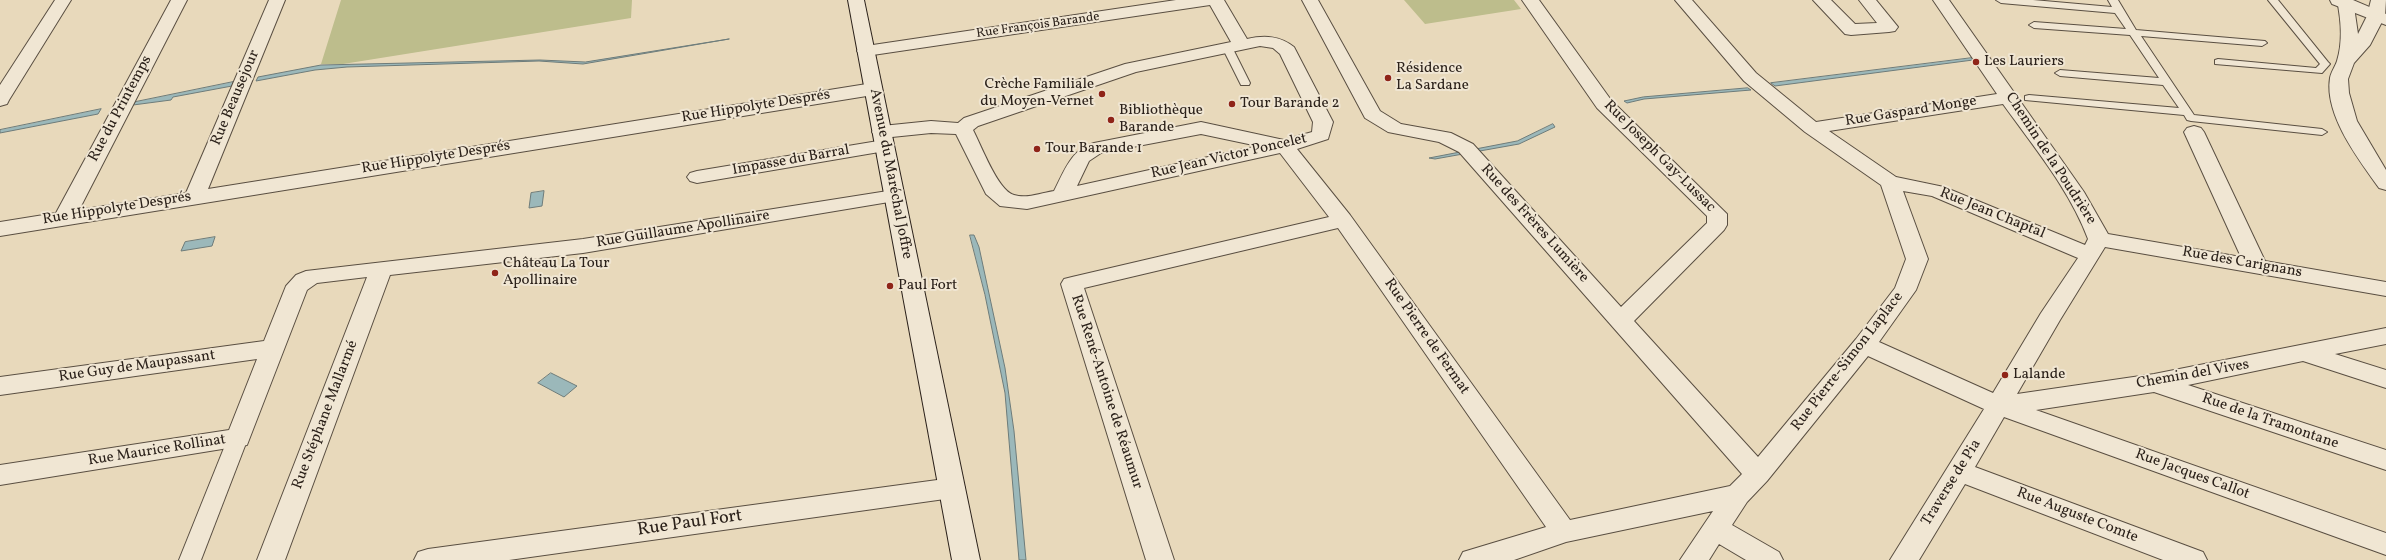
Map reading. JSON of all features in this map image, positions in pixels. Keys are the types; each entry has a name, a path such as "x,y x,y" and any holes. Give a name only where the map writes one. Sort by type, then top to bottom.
{"street":[{"path":"0,100 63,0"},
{"name":"Rue du Printemps","path":"64,218 178,0"},
{"name":"Rue Beausejour","path":"195,196 277,0"},
{"name":"Avenue du Maréchal Joffre","path":"856,0 966,560"},
{"name":"Rue François Barande","path":"866,51 1210,0"},
{"path":"1216,0 1234,46"},
{"name":"Rue des Frères Lumière","path":"1310,0 1372,114 1382,124 1391,128 1448,138 1460,142 1758,474"},
{"name":"Rue Joseph Gay-Lussac","path":"1530,0 1604,104 1717,214 1717,225 1621,321"},
{"path":"1683,0 1750,77 1812,128 1890,182"},
{"path":"1821,0 1851,30 1888,27 1867,0"},
{"name":"Chemin de la Poudrière","path":"1941,0 2010,97 2077,196 2096,231 2095,247"},
{"path":"2346,61 2361,45 2381,12 2346,1 2349,26 2346,61 2339,77 2340,101 2362,149 2386,184"},
{"name":"Rue Jean Victor Poncelet","path":"1260,41 1278,43 1288,51 1323,122 1321,135 1285,146 1027,203 1007,202 993,190 967,126 1097,77 1131,68 1234,46 1260,41"},
{"name":"Rue Hippolyte Després","path":"0,229 195,196 873,89"},
{"name":"Rue Gaspard Monge","path":"1812,128 2010,97"},
{"name":"Impasse du Barral","path":"697,177 883,139 931,127 967,126"},
{"path":"1062,195 1081,158 1094,149 1112,145 1200,128 1285,146"},
{"path":"2194,132 2256,265"},
{"name":"Rue Pierre de Fermat","path":"1285,146 1343,220 1564,532"},
{"name":"Rue Jean Chaptal","path":"1890,182 1937,191 2095,247"},
{"name":"Rue Pierre-Simon Laplace","path":"1694,560 1738,495 1758,474 1864,345 1905,290 1917,259 1890,182"},
{"name":"Rue Guillaume Apollinaire","path":"304,280 314,276 583,246 894,196"},
{"name":"Rue René-Antoine de Réaumur","path":"1160,560 1072,284 1343,220"},
{"path":"1999,406 2050,316 2095,247"},
{"name":"Rue des Carignans","path":"2095,247 2256,265 2386,289"},
{"name":"Rue Stéphane Mallarmé","path":"271,560 381,269"},
{"name":"Rue Maurice Rollinat","path":"0,475 238,438 297,286 304,280"},
{"name":"Chemin del Vives","path":"1999,406 2154,383 2306,354 2386,336"},
{"name":"Rue Jacques Callot","path":"1864,345 1999,406 2386,544"},
{"name":"Rue Guy de Maupassant","path":"0,386 274,348"},
{"path":"2306,354 2386,379"},
{"name":"Rue de la Tramontane","path":"2154,383 2386,460"},
{"name":"Traverse de Pia","path":"1904,560 1960,472 1999,406"},
{"path":"190,560 238,438"},
{"name":"Rue Auguste Comte","path":"1960,472 2193,560"},
{"name":"Rue Paul Fort","path":"428,560 952,488"},
{"path":"1473,560 1529,553 1564,532 1738,495"},
{"path":"1716,529 1769,560"}],"lane":[{"path":"2001,0 2118,10"},
{"path":"2113,0 2118,10 2191,118 2322,132"},
{"path":"2218,62 2319,71 2325,64 2273,0"},
{"path":"2034,25 2262,42"},
{"path":"1234,46 1245,83"},
{"path":"2060,73 2167,82"},
{"path":"2029,98 2186,112"}],"green space":[{"path":"341,0 632,0 631,18 343,64 321,64"},
{"path":"1404,0 1514,0 1521,9 1425,24"}],"water":[{"path":"729,39 583,64 539,61 347,67 315,70 256,81 258,77 321,65 540,60 585,62"},
{"path":"1972,58 1973,60 1775,86 1771,83"},
{"path":"233,82 232,86 173,97 171,100 133,105 135,102"},
{"path":"1748,88 1751,90 1644,99 1627,103 1624,101 1643,97"},
{"path":"101,109 98,114 0,133 0,130"},
{"path":"1553,124 1555,127 1519,144 1435,159 1429,158 1517,141"},
{"path":"544,191 542,206 529,208 531,193"},
{"path":"970,235 974,235 979,247 1005,368 1014,431 1026,560 1019,560 1005,393 985,295"},
{"path":"215,237 212,246 181,251 185,242"},
{"path":"551,373 577,386 564,397 538,383"}],"place":[{"name":"Les Lauriers","path":"1976,62"},
{"name":"Résidence La Sardane","path":"1388,78"},
{"name":"Crèche Familiale du Moyen-Vernet","path":"1102,94"},
{"name":"Tour Barande 2","path":"1232,104"},
{"name":"Bibliothèque Barande","path":"1111,120"},
{"name":"Tour Barande 1","path":"1037,149"},
{"name":"Château La Tour Apollinaire","path":"495,273"},
{"name":"Paul Fort","path":"890,286"},
{"name":"Lalande","path":"2005,375"}]}
